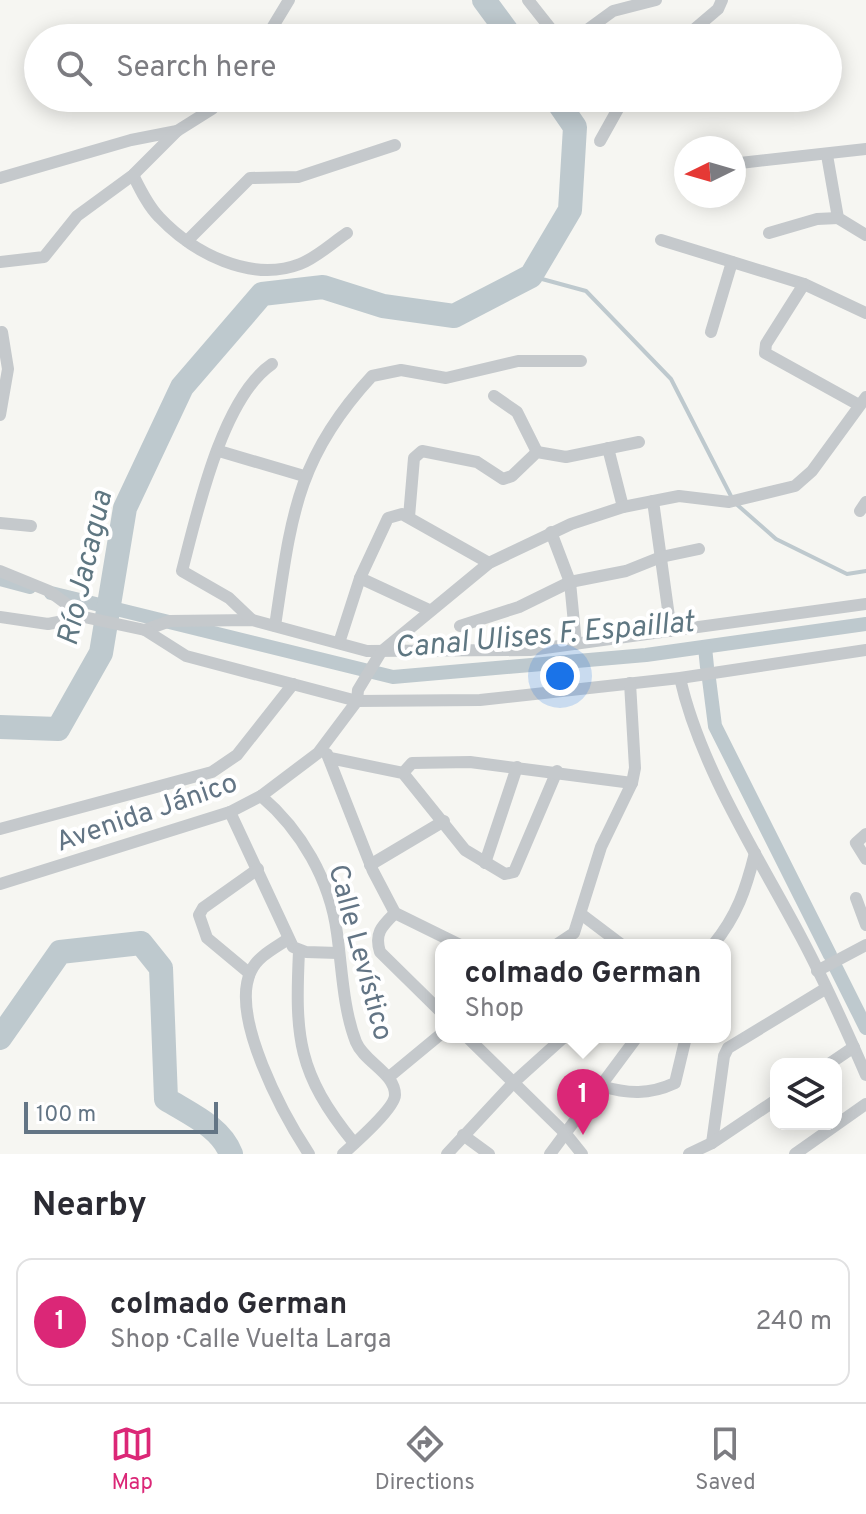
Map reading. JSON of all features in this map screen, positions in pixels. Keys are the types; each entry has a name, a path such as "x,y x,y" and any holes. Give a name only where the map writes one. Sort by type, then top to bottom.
{"street":[{"path":"274,24 289,0"},
{"path":"528,0 547,24"},
{"path":"595,24 613,11 656,0"},
{"path":"700,24 718,9 722,0"},
{"path":"0,262 44,257 77,216 133,175 177,131 207,112"},
{"path":"600,141 616,112"},
{"path":"0,178 131,140 177,131"},
{"path":"187,241 250,178 298,177 395,145"},
{"path":"746,162 866,149"},
{"path":"827,155 838,218"},
{"path":"133,175 157,215 187,241 227,264 274,270 301,264 347,233"},
{"path":"769,233 817,219 838,218 866,235"},
{"path":"661,240 804,284 866,313"},
{"path":"711,332 732,262"},
{"path":"804,284 766,344 765,353 862,401"},
{"path":"0,415 8,369 2,332"},
{"path":"275,626 288,539 304,476 325,434 372,376 401,370 446,378 518,361 581,361"},
{"path":"252,620 229,598 182,571 204,485 234,409 246,389 272,364"},
{"path":"494,396 517,412 537,452"},
{"name":"Avenida Jánico","path":"0,884 230,812 261,796 326,753 378,655 489,563 551,532 623,507 679,496 734,500 795,486 805,479 862,401"},
{"path":"409,517 417,454 432,451 477,462 503,479 512,476 537,452 544,451 560,457 639,442"},
{"path":"608,448 623,507"},
{"path":"219,451 304,476"},
{"path":"653,501 671,631"},
{"path":"339,643 360,578 388,518 395,513 409,517 489,563"},
{"path":"0,523 31,526"},
{"path":"551,532 570,582 576,644"},
{"path":"460,626 519,607 570,582 626,571 661,557 699,549"},
{"path":"0,571 49,591 84,617"},
{"path":"360,578 429,610"},
{"path":"145,630 170,621 252,620 378,655 530,650 866,604"},
{"path":"0,617 48,624 84,617 145,630 166,647 186,656 293,684 357,695 480,700 680,678 866,650"},
{"path":"680,678 695,728 866,1075"},
{"path":"565,939 574,933 601,847 632,783 635,768 630,683"},
{"path":"0,829 212,772 237,755 293,684"},
{"path":"326,753 403,773 465,850 505,874 514,872 557,771"},
{"path":"326,753 370,865 395,913 448,939"},
{"path":"403,773 412,763 470,762 632,783"},
{"path":"485,863 517,767"},
{"name":"Calle Levístico","path":"261,796 285,816 309,850 331,907 354,1038 367,1060 389,1077 394,1090 393,1102 343,1154"},
{"path":"230,812 288,939 299,951 338,953"},
{"path":"370,865 444,821"},
{"path":"866,834 856,843 866,859"},
{"path":"718,939 731,923 743,899 755,853"},
{"path":"249,973 207,938 199,915 203,908 258,869"},
{"path":"856,898 866,925"},
{"path":"395,913 379,929 376,940 380,952 435,1006"},
{"path":"581,914 614,939"},
{"path":"288,939 259,960 249,973 247,1007 252,1038 270,1084 309,1154"},
{"path":"817,971 866,945"},
{"path":"299,951 296,1023 300,1048 326,1105 354,1143"},
{"path":"712,1143 724,1056 728,1048 825,989"},
{"path":"389,1077 435,1039"},
{"path":"473,1043 566,1134 582,1154"},
{"path":"447,1154 514,1082 557,1043"},
{"path":"550,1154 633,1043"},
{"path":"601,1086 640,1093 656,1092 675,1083 685,1043"},
{"path":"838,1058 854,1047"},
{"path":"692,1153 770,1104"},
{"path":"795,1154 866,1104"},
{"path":"463,1135 489,1154"}],"waterway":[{"name":"Río Jacagua","path":"484,0 502,24"},
{"name":"Río Jacagua","path":"0,727 58,729 101,653 125,508 182,387 262,294 323,287 383,306 454,316 531,276 570,210 575,127 565,112"},
{"path":"531,276 586,291 671,379 734,502 776,539 847,574 866,571"},
{"name":"Canal Ulises F. Espaillat","path":"0,579 30,587"},
{"name":"Canal Ulises F. Espaillat","path":"51,593 393,677 646,655 866,624"},
{"path":"705,647 707,667"},
{"path":"709,679 715,726 830,955"},
{"name":"Río Jacagua","path":"0,1038 60,952 141,943 161,968 166,1099 212,1129 231,1154"},
{"path":"836,968 866,1028"}],"place":[{"name":"colmado German","path":"583,1135"}]}
